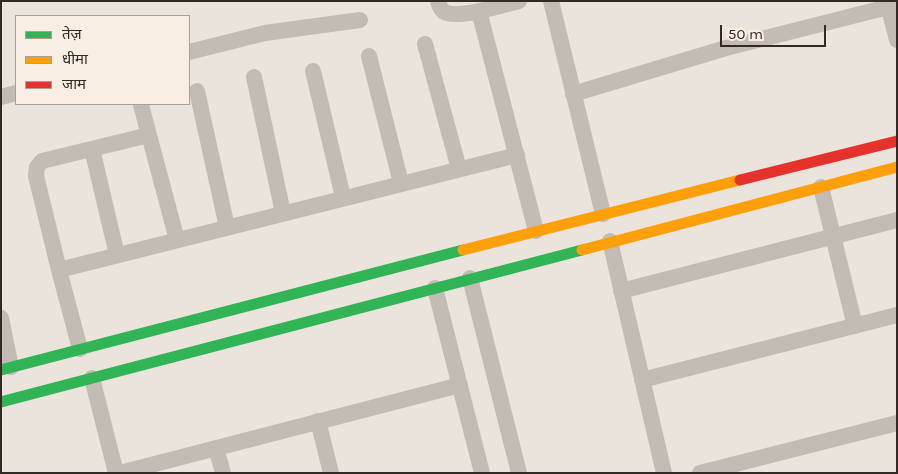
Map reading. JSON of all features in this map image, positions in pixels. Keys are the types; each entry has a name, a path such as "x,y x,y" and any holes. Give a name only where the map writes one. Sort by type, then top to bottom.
{"street":[{"path":"438,1 443,11 449,14 479,11 519,1"},
{"path":"550,1 603,214"},
{"path":"573,94 726,48 888,4 897,40"},
{"path":"479,11 536,231"},
{"path":"190,52 265,34 360,20"},
{"path":"425,44 458,169"},
{"path":"369,56 401,183"},
{"path":"313,71 343,197"},
{"path":"254,77 284,213"},
{"path":"197,91 227,227"},
{"path":"1,97 15,93"},
{"path":"141,105 177,240"},
{"path":"80,349 36,176 37,167 42,161 149,135"},
{"path":"1,318 6,369 536,231 897,140"},
{"path":"92,149 117,255"},
{"path":"59,270 343,197 517,155"},
{"path":"1,402 897,167"},
{"path":"821,187 855,326"},
{"path":"621,291 897,220"},
{"path":"610,241 664,473"},
{"path":"470,278 518,473"},
{"path":"434,288 482,473"},
{"path":"642,380 897,316"},
{"path":"92,378 118,473 460,384"},
{"path":"318,421 331,473"},
{"path":"700,473 897,423"},
{"path":"216,448 223,473"}],"traffic: fast":[{"path":"1,370 463,250"},
{"path":"1,402 582,250"}],"traffic: slow":[{"path":"582,250 897,167"},
{"path":"463,250 740,180"}],"traffic: jam":[{"path":"740,180 897,141"}]}
